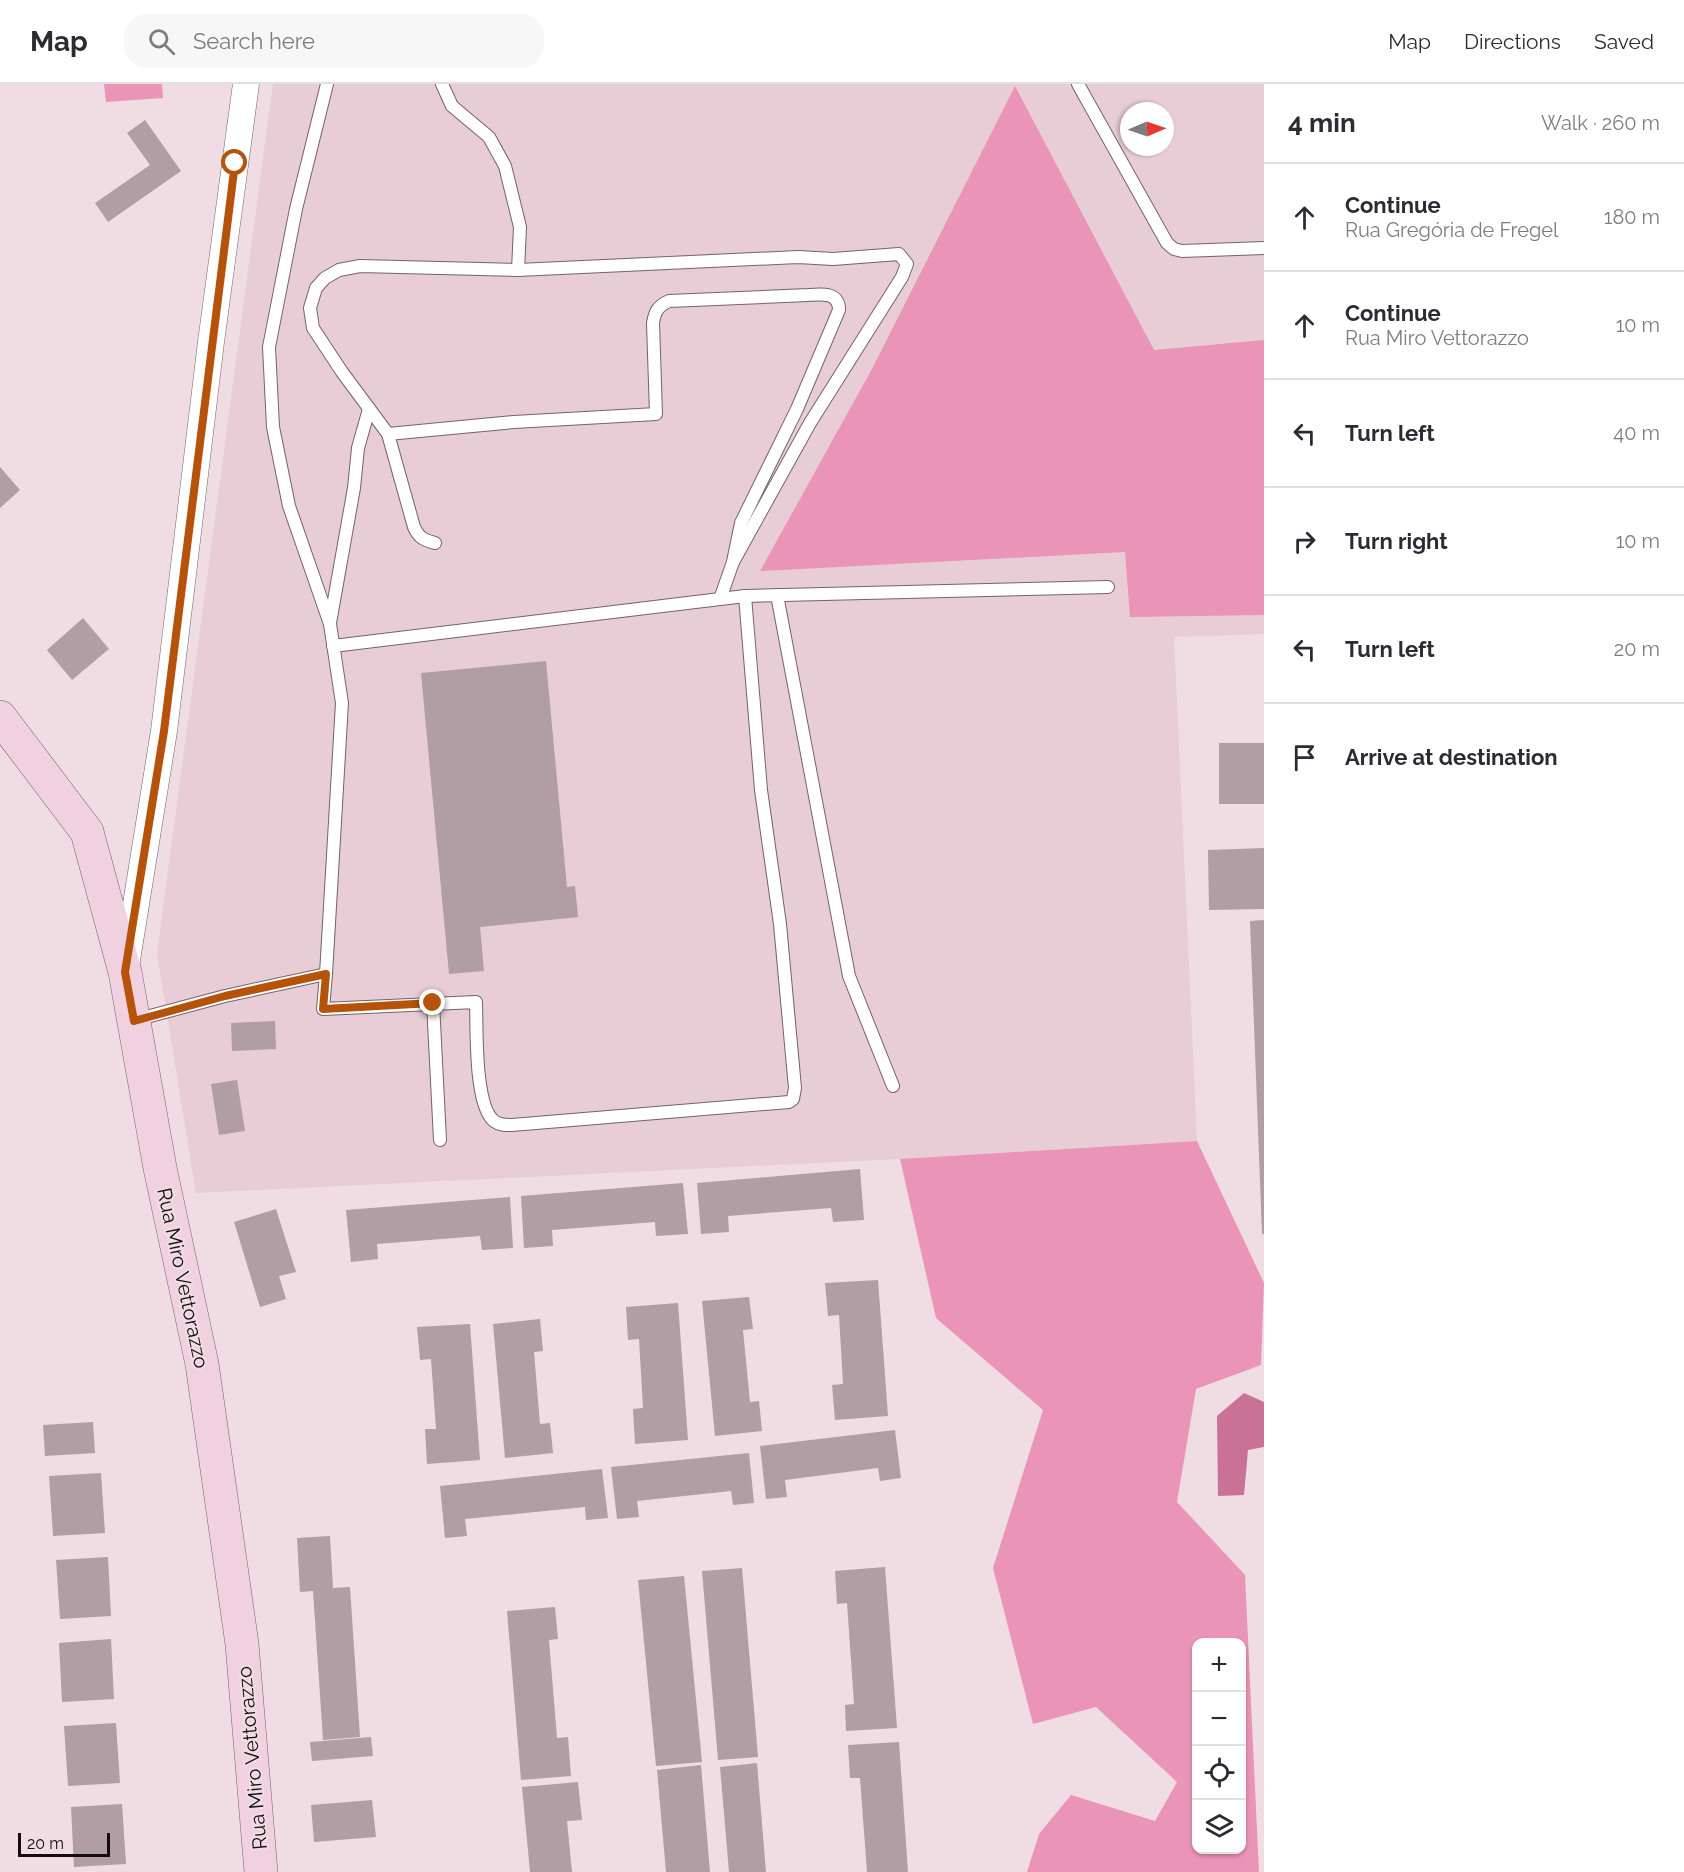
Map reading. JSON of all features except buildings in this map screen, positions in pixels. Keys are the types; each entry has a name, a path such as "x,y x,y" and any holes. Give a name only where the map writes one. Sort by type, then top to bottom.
{"street":[{"path":"125,972 164,731 211,342 246,84"},
{"name":"Rua Miro Vettorazzo","path":"0,717 87,832 125,972 160,1168 202,1364 242,1644 261,1872"}],"lane":[{"path":"327,84 296,209 269,347 273,427 289,506 330,624 342,703 323,1009 476,1002 480,1088 486,1111 498,1124 512,1125 754,1105 789,1102 793,1099 795,1088 781,943 761,790 745,596"},
{"path":"442,84 452,106 489,137 505,166 520,227 518,270"},
{"path":"1078,84 1167,243 1174,249 1182,251 1264,248"},
{"path":"435,543 424,541 418,536 414,527 388,434 313,328 310,308 316,288 325,278 339,270 360,266 518,270 798,257 833,259 899,254 907,264 902,277 810,423 733,562"},
{"path":"388,434 514,422 656,414 653,323 654,312 661,305 669,301 827,294 836,298 839,302 838,310 797,409 741,523 733,562 720,599"},
{"path":"330,624 354,488 358,448 369,409"},
{"path":"333,646 745,596 1107,587"},
{"path":"777,595 849,976 893,1086"},
{"path":"134,1021 225,996 326,974"},
{"path":"433,1003 440,1140"}],"shaded area":[{"path":"104,84 162,84 163,98 106,102"},
{"path":"273,84 1264,84 1264,634 1174,637 1197,1141 900,1159 196,1193 157,954"},
{"path":"1015,86 1154,350 1264,340 1264,615 1130,617 1125,552 760,571 872,369"},
{"path":"1197,1141 1264,1283 1261,1365 1196,1389 1177,1502 1245,1575 1259,1872 1027,1872 1039,1834 1071,1795 1155,1821 1177,1782 1096,1707 1033,1724 993,1568 1043,1410 936,1318 900,1159"},
{"path":"1244,1393 1264,1402 1264,1447 1248,1450 1244,1495 1218,1496 1217,1416"}],"route":[{"path":"235,163 164,731 125,972 134,1021 225,996 326,974 323,1009 433,1003"}]}
